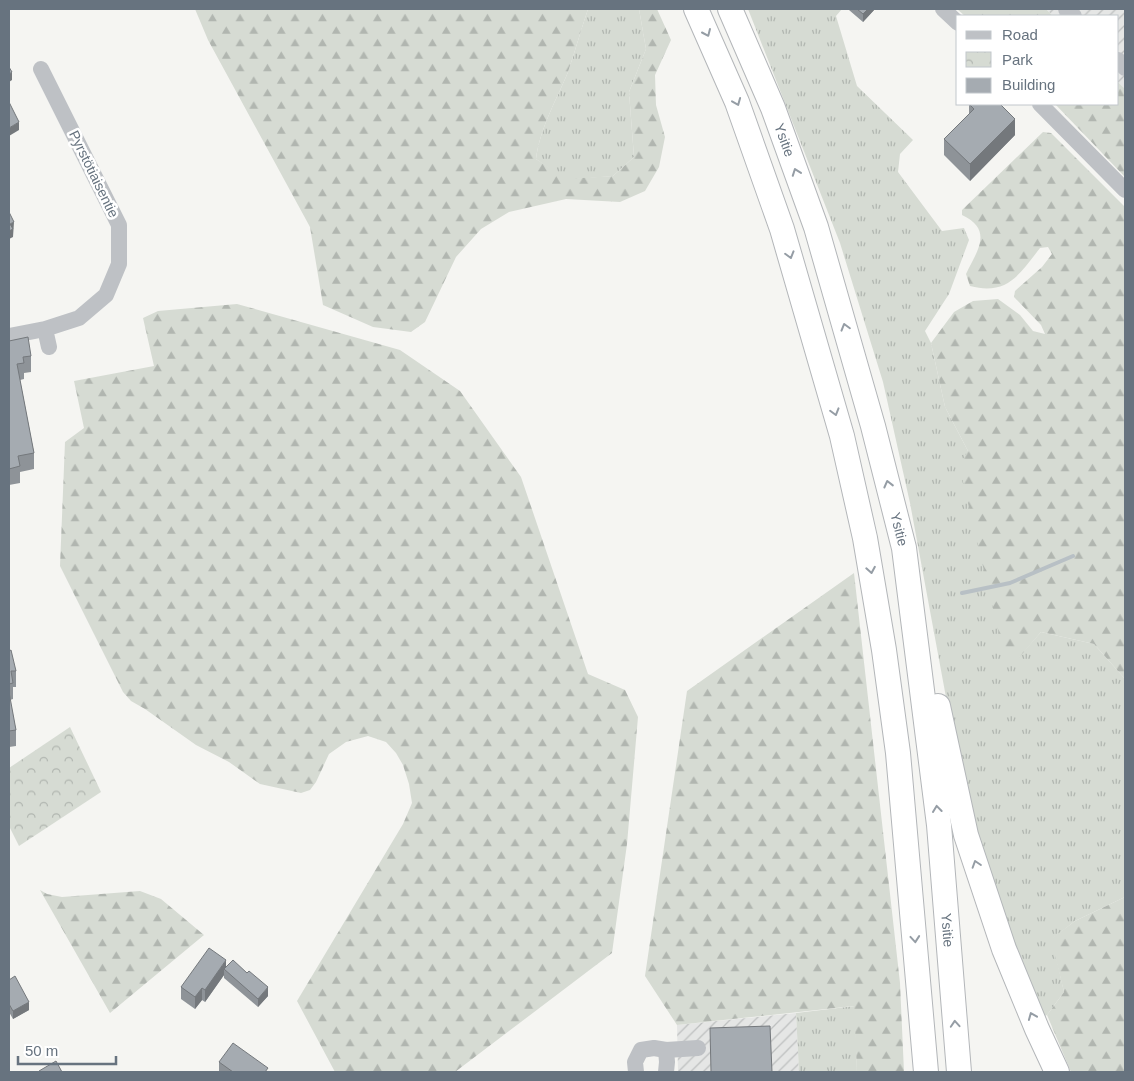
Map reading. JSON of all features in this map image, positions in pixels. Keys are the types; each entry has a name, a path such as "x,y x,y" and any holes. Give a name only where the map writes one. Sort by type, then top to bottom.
{"highway":[{"path":"696,9 738,102 782,229 842,436 866,538 898,753 926,1072"},
{"name":"Ysitie","path":"730,9 773,108 816,227 873,426 904,548 939,826 959,1072"},
{"path":"904,548 966,834 1004,949 1057,1072"}],"street":[{"path":"943,9 956,21"},
{"name":"Pyrstötiaisentie","path":"9,336 46,329 79,318 106,295 119,264 119,225 42,69"},
{"path":"1041,105 1125,190"},
{"path":"46,329 49,347"},
{"path":"636,1072 635,1062 641,1050 654,1048 666,1050 698,1048"},
{"path":"666,1050 666,1072"}],"shaded area":[{"path":"1046,9 1125,9 1125,89 1119,83 1119,15 1052,15"},
{"path":"796,1013 799,1072 678,1072 677,1025"}],"green space":[{"path":"195,9 588,9 568,72 541,136 536,159 567,179 613,176 634,157 629,92 646,49 639,9 657,9 671,40 655,75 656,105 665,137 659,167 645,191 620,202 566,199 509,212 481,229 456,257 425,322 411,332 373,327 323,305 310,227 208,40"},
{"path":"588,9 639,9 646,49 629,92 634,157 613,176 566,180 536,159 541,136 568,72"},
{"path":"748,9 842,9 836,16 857,86 913,140 900,154 898,172 942,231 964,228 969,240 949,294 925,331 931,343 945,407 968,451 1017,659 1041,632 1094,644 1125,679 1125,897 1075,921 1052,939 1064,992 1047,1015 1041,1018 985,870 963,789 910,503 883,382 840,243"},
{"path":"957,9 1046,9 1052,15 964,15"},
{"path":"1119,83 1125,89 1125,177 1056,105 1119,105"},
{"path":"1043,132 1051,133 1125,207 1125,679 1094,644 1041,632 1017,660 1003,651 959,465 968,451 945,407 931,343 954,312 973,301 998,299 1020,315 1033,331 1045,334 1041,325 1014,297 1015,291 1042,267 1052,254 1048,247 1040,248 1019,274 1003,285 994,288 970,286 966,274 978,249 980,234 978,227 962,215 962,210"},
{"path":"237,304 400,350 460,391 521,477 588,674 625,690 638,717 627,844 612,953 455,1072 335,1072 297,1001 403,824 412,803 403,765 396,753 386,742 368,736 346,742 329,754 316,782 310,790 301,793 260,784 229,762 196,745 131,701 123,692 60,566 65,442 84,428 74,381 154,366 143,318 158,311"},
{"path":"854,573 900,983 904,1072 857,1072 854,1006 677,1025 645,976 687,691"},
{"path":"70,727 101,792 19,846 9,826 9,768"},
{"path":"40,890 47,894 62,897 140,891 161,899 204,935 110,1013"},
{"path":"1125,897 1125,1072 1071,1072 1047,1015 1064,992 1051,939 1075,921"},
{"path":"855,1006 857,1072 799,1072 796,1013"}],"building":[{"path":"857,9 868,9 863,14"},
{"path":"9,102 19,122 9,128"},
{"path":"970,105 1001,105 1015,119 970,164 944,139 974,109"},
{"path":"9,212 14,222 10,224 13,229 9,231"},
{"path":"28,337 31,356 23,357 24,363 17,364 34,453 18,456 20,466 9,469 9,341"},
{"path":"11,650 16,671 11,671 13,683 9,684 9,651"},
{"path":"9,692 16,730 9,731"},
{"path":"209,948 226,960 205,990 202,988 195,997 181,987"},
{"path":"233,960 247,973 249,971 268,987 258,999 224,969"},
{"path":"15,976 29,1002 13,1011 9,1004 9,980"},
{"path":"770,1026 772,1072 711,1072 710,1028"},
{"path":"233,1043 268,1068 265,1072 233,1072 219,1062"},
{"path":"56,1061 62,1072 39,1071"}],"waterway":[{"path":"962,593 1010,583 1073,556"}]}
